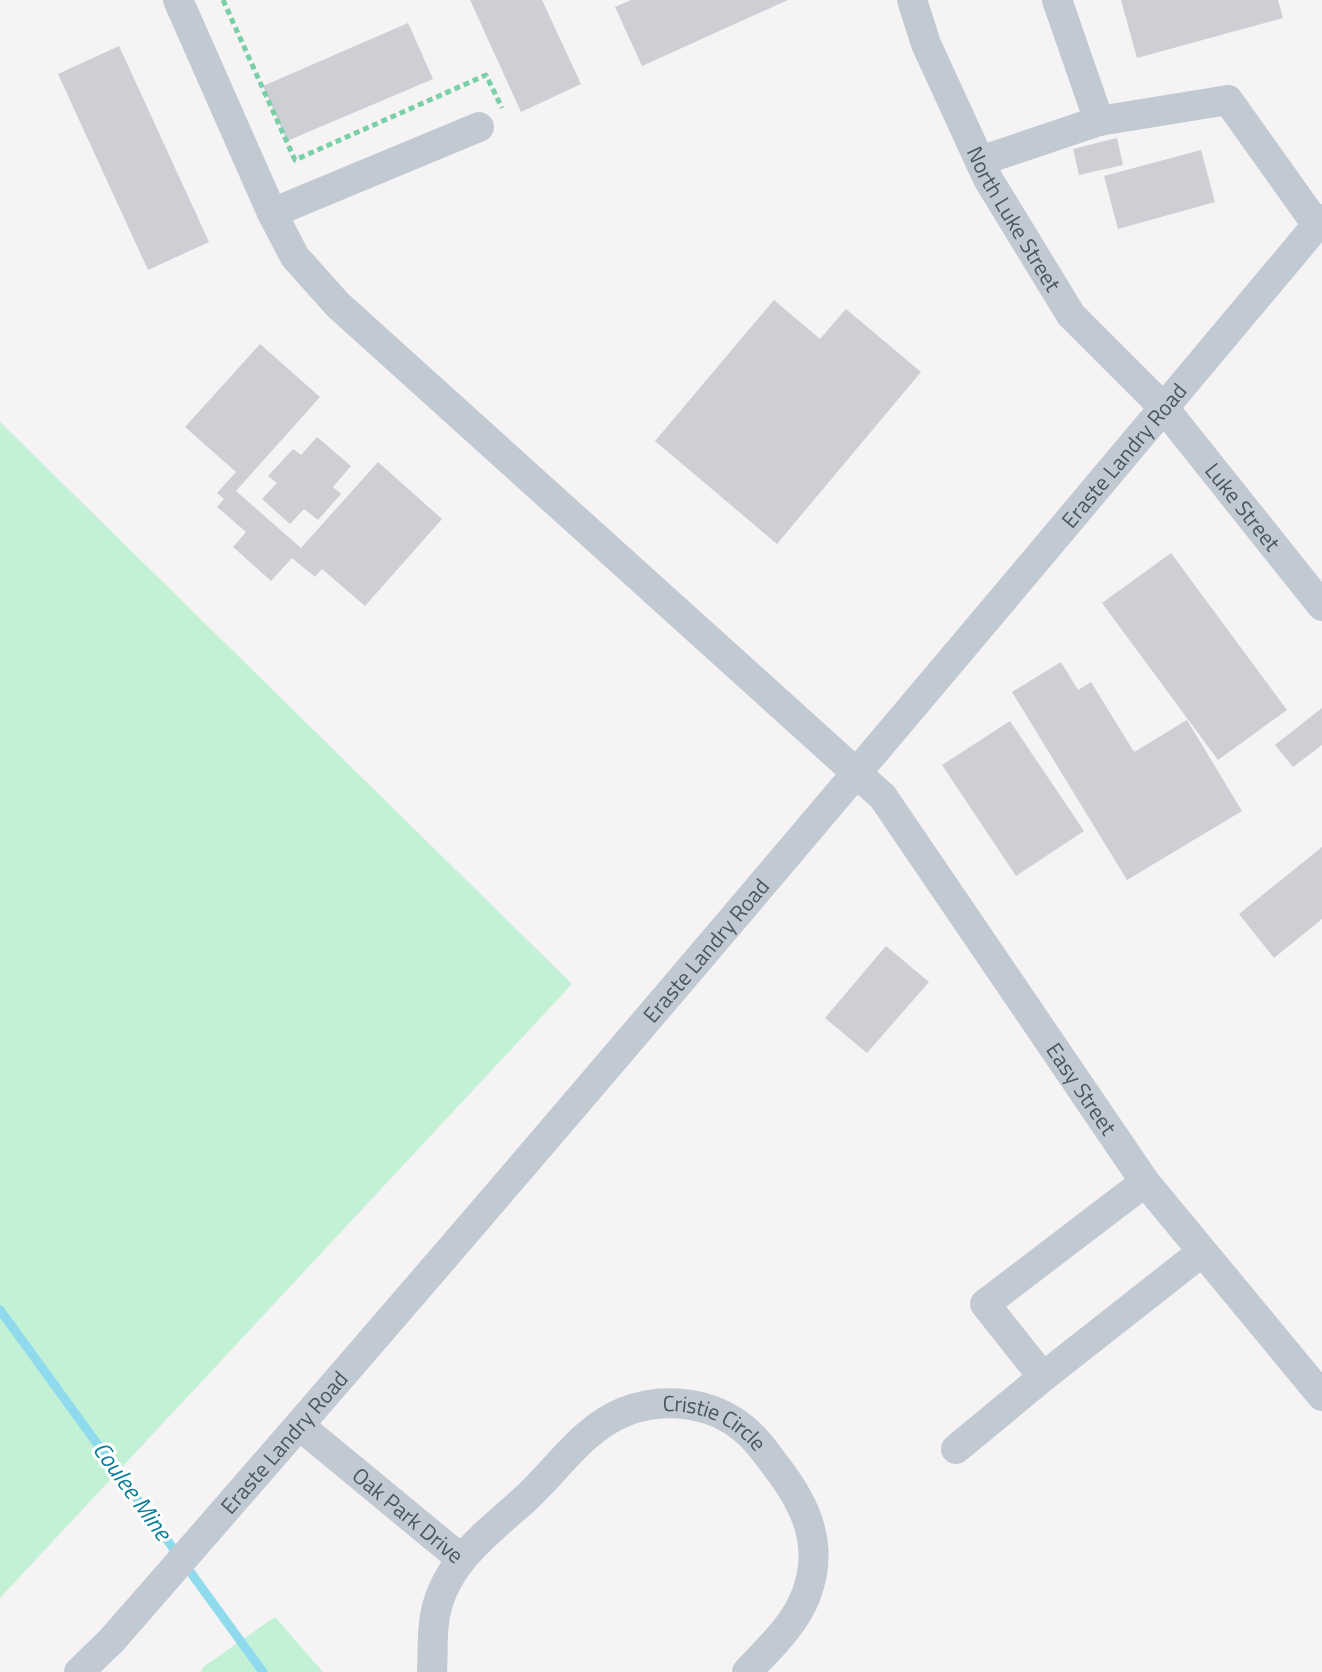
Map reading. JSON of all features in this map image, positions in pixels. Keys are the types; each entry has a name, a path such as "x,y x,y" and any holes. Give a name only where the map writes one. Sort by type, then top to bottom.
{"street":[{"name":"Easy Street","path":"178,0 272,213 295,257 338,305 883,797 1145,1182 1322,1396"},
{"name":"North Luke Street","path":"912,0 926,44 980,161 1071,315 1164,408"},
{"path":"1057,0 1099,121"},
{"path":"980,161 1099,121 1228,100 1319,222"},
{"path":"272,213 479,127"},
{"name":"Eraste Landry Road","path":"79,1672 111,1641 300,1426 645,1024 1319,222"},
{"name":"Luke Street","path":"1164,408 1322,606"},
{"path":"1043,1377 985,1304 1145,1182"},
{"path":"956,1449 1202,1252"},
{"name":"Cristie Circle","path":"460,1558 534,1491 591,1431 609,1419 657,1403 697,1406 715,1411 733,1420 758,1442 797,1494 810,1527 812,1569 806,1595 793,1619 747,1672"},
{"name":"Oak Park Drive","path":"300,1426 460,1558 440,1594 434,1623 432,1672"}],"path":[{"path":"223,0 295,160 486,75 505,115 479,127"}],"green space":[{"path":"0,422 572,984 0,1598"},
{"path":"275,1617 323,1672 201,1672 203,1667"}],"building":[{"path":"470,0 542,0 581,84 521,112"},
{"path":"631,0 788,0 642,66 615,7"},
{"path":"1121,0 1278,0 1283,18 1137,58"},
{"path":"408,23 433,79 287,141 263,86"},
{"path":"119,46 209,242 148,270 58,74"},
{"path":"1117,138 1123,165 1079,175 1073,149"},
{"path":"1201,150 1215,202 1118,229 1104,176"},
{"path":"774,300 820,339 846,309 921,372 777,544 655,441"},
{"path":"260,344 320,397 236,491 301,548 378,462 442,519 365,606 322,569 315,577 292,558 271,581 233,547 246,532 217,507 224,499 217,493 236,472 185,427"},
{"path":"317,437 351,466 333,487 341,494 318,520 304,509 290,524 262,499 277,483 268,476 293,449 301,455"},
{"path":"1171,553 1287,710 1218,760 1102,603"},
{"path":"1061,662 1078,690 1091,682 1134,752 1187,720 1242,811 1127,880 1012,692"},
{"path":"1322,708 1322,745 1293,767 1275,745"},
{"path":"1010,721 1084,831 1016,876 942,765"},
{"path":"1322,847 1322,919 1274,958 1239,914"},
{"path":"886,946 929,982 867,1053 825,1018"}],"waterway":[{"name":"Coulee Mine","path":"0,1310 263,1672"}]}
